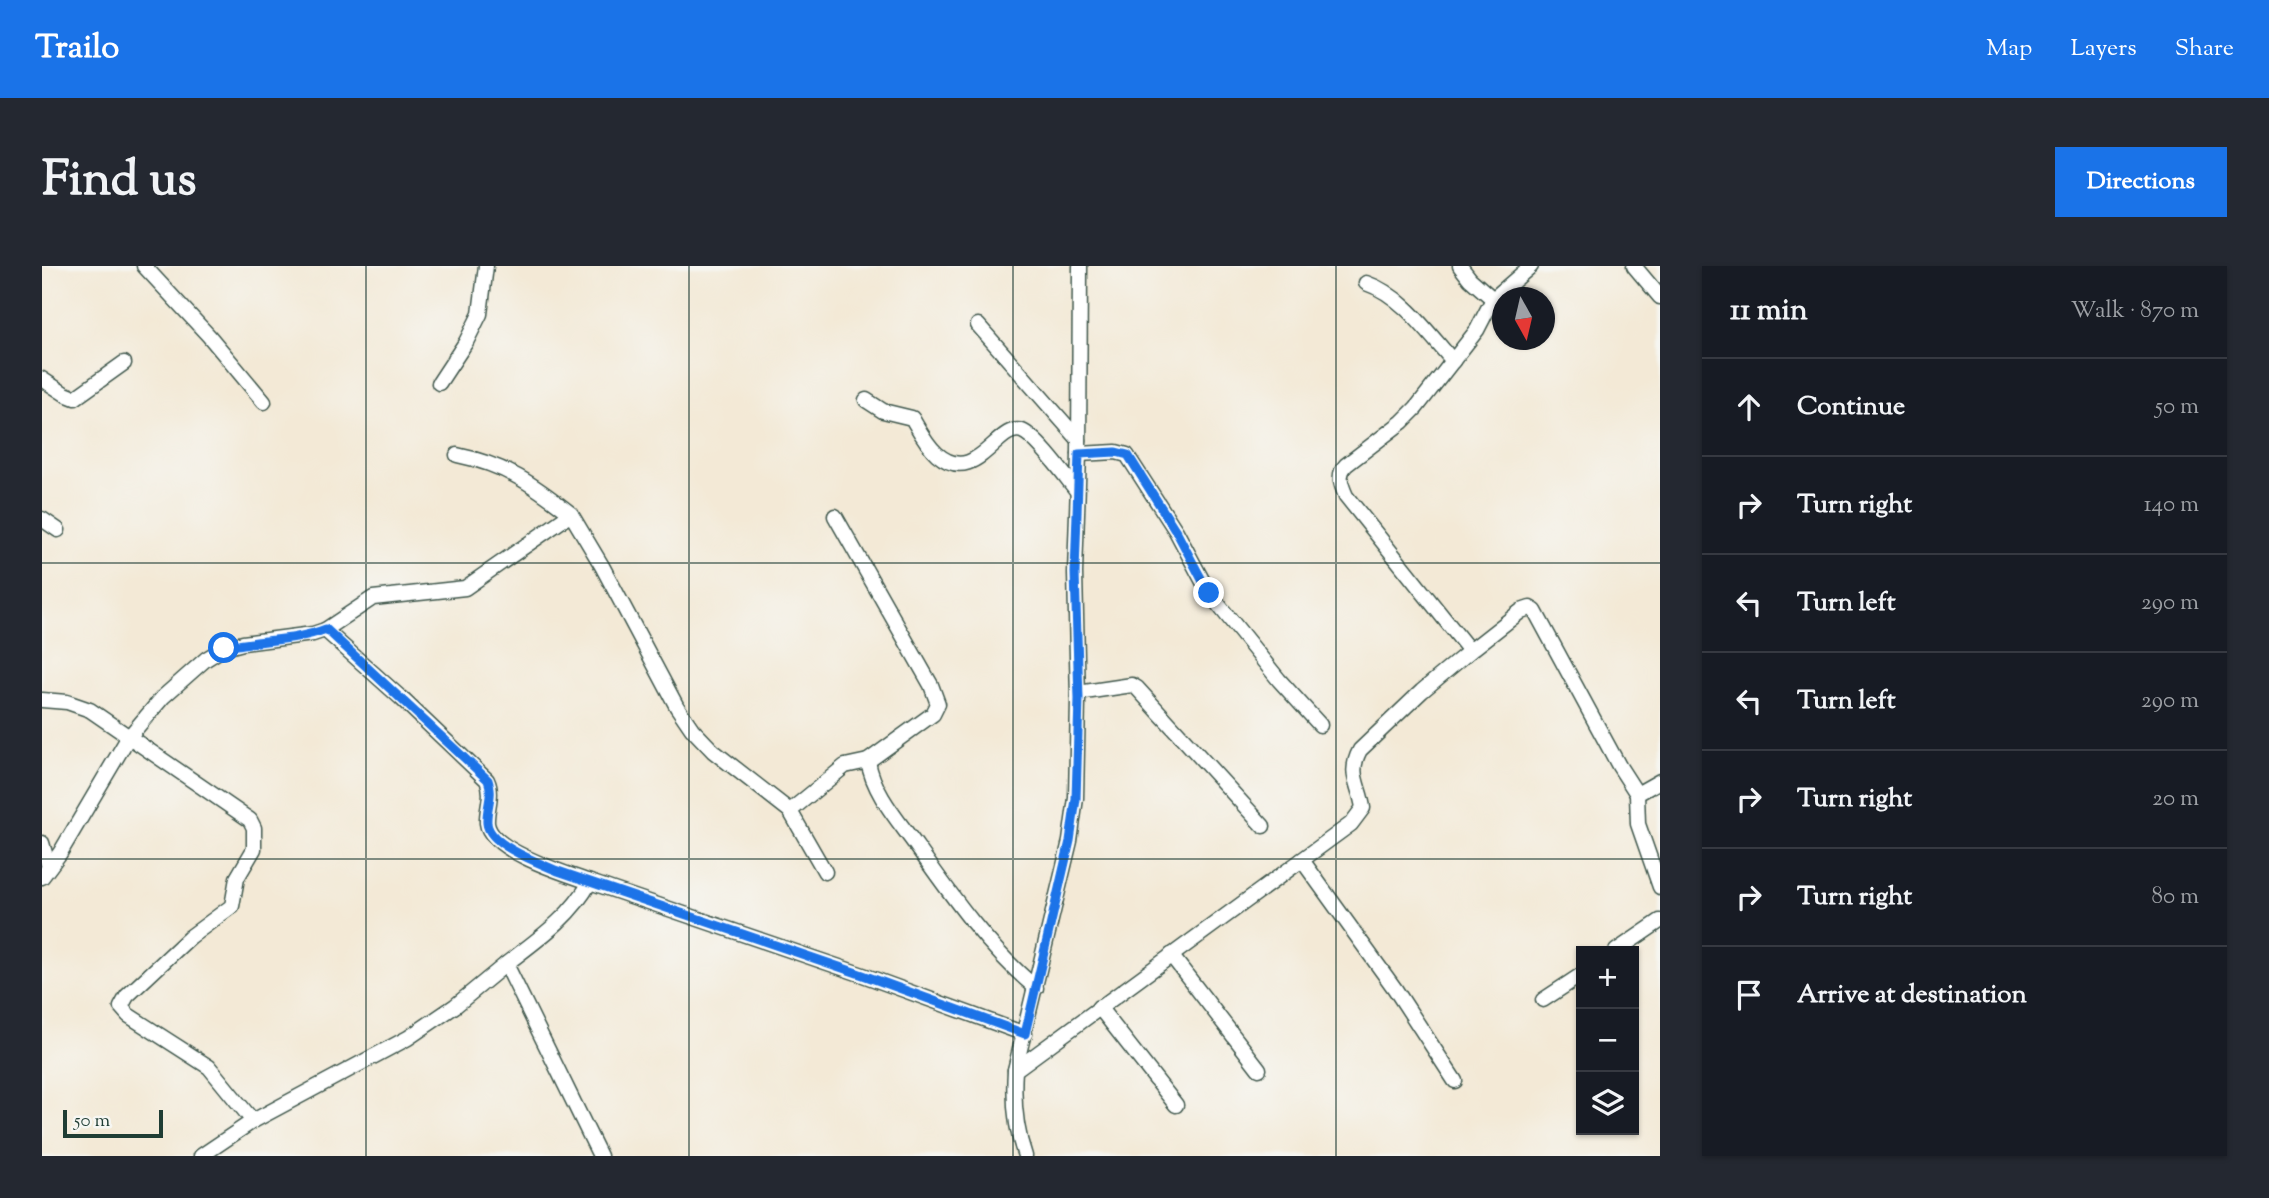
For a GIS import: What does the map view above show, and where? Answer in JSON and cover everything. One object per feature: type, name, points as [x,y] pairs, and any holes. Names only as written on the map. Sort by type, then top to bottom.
[{"type":"street","points":[[144,266],[209,336],[264,402]]},
{"type":"street","points":[[439,383],[466,342],[480,314],[486,266]]},
{"type":"street","points":[[1460,266],[1492,298]]},
{"type":"street","points":[[1507,287],[1531,266]]},
{"type":"street","points":[[1633,266],[1660,297]]},
{"type":"street","points":[[1025,1156],[1016,1122],[1016,1070],[1074,823],[1078,693],[1075,573],[1079,447],[1078,269]]},
{"type":"street","points":[[1366,283],[1380,288],[1394,298],[1453,361]]},
{"type":"street","points":[[1470,651],[1346,496],[1340,478],[1346,465],[1402,422],[1477,330],[1492,301]]},
{"type":"street","points":[[978,325],[1079,447],[1128,455],[1176,531],[1209,593],[1279,680],[1320,725]]},
{"type":"street","points":[[42,379],[75,398],[124,363]]},
{"type":"street","points":[[866,400],[883,411],[912,418],[926,443],[938,455],[963,463],[974,461],[1007,433],[1020,430],[1051,458],[1077,491]]},
{"type":"street","points":[[457,455],[488,461],[506,470],[572,514],[677,707],[692,729],[713,751],[790,811],[825,872]]},
{"type":"street","points":[[46,872],[102,784],[128,737],[163,697],[206,659],[224,648],[243,643],[300,637],[326,629],[373,598],[465,588],[572,514]]},
{"type":"street","points":[[790,811],[845,766],[868,761],[933,714],[938,704],[931,685],[835,516]]},
{"type":"street","points":[[42,519],[58,530]]},
{"type":"street","points":[[1016,1070],[1351,824],[1363,808],[1353,771],[1360,750],[1422,691],[1521,611],[1530,608],[1535,611],[1637,794],[1638,824],[1660,887]]},
{"type":"street","points":[[326,629],[488,780],[492,790],[487,824],[495,838],[536,862],[1025,1034]]},
{"type":"street","points":[[1078,693],[1132,685],[1138,688],[1263,826]]},
{"type":"street","points":[[42,700],[83,705],[250,820],[254,828],[254,849],[237,878],[232,906],[182,944],[127,996],[121,1007],[128,1015],[209,1067],[253,1121]]},
{"type":"street","points":[[868,761],[870,773],[884,800],[926,860],[1013,969],[1036,988]]},
{"type":"street","points":[[1637,794],[1660,781]]},
{"type":"street","points":[[42,844],[46,872]]},
{"type":"street","points":[[1302,860],[1388,979],[1455,1081]]},
{"type":"street","points":[[201,1156],[253,1121],[408,1038],[455,1006],[547,932],[575,905],[590,881]]},
{"type":"street","points":[[1623,946],[1660,921]]},
{"type":"street","points":[[1171,955],[1259,1069]]},
{"type":"street","points":[[506,964],[600,1156]]},
{"type":"street","points":[[1543,1000],[1576,978]]},
{"type":"street","points":[[1099,1007],[1176,1105]]},
{"type":"route","points":[[224,648],[243,643],[313,635],[326,629],[488,780],[492,790],[487,824],[495,838],[516,852],[558,871],[863,975],[1025,1034],[1074,823],[1079,699],[1075,573],[1079,454],[1116,452],[1128,455],[1176,531],[1209,593]]}]
